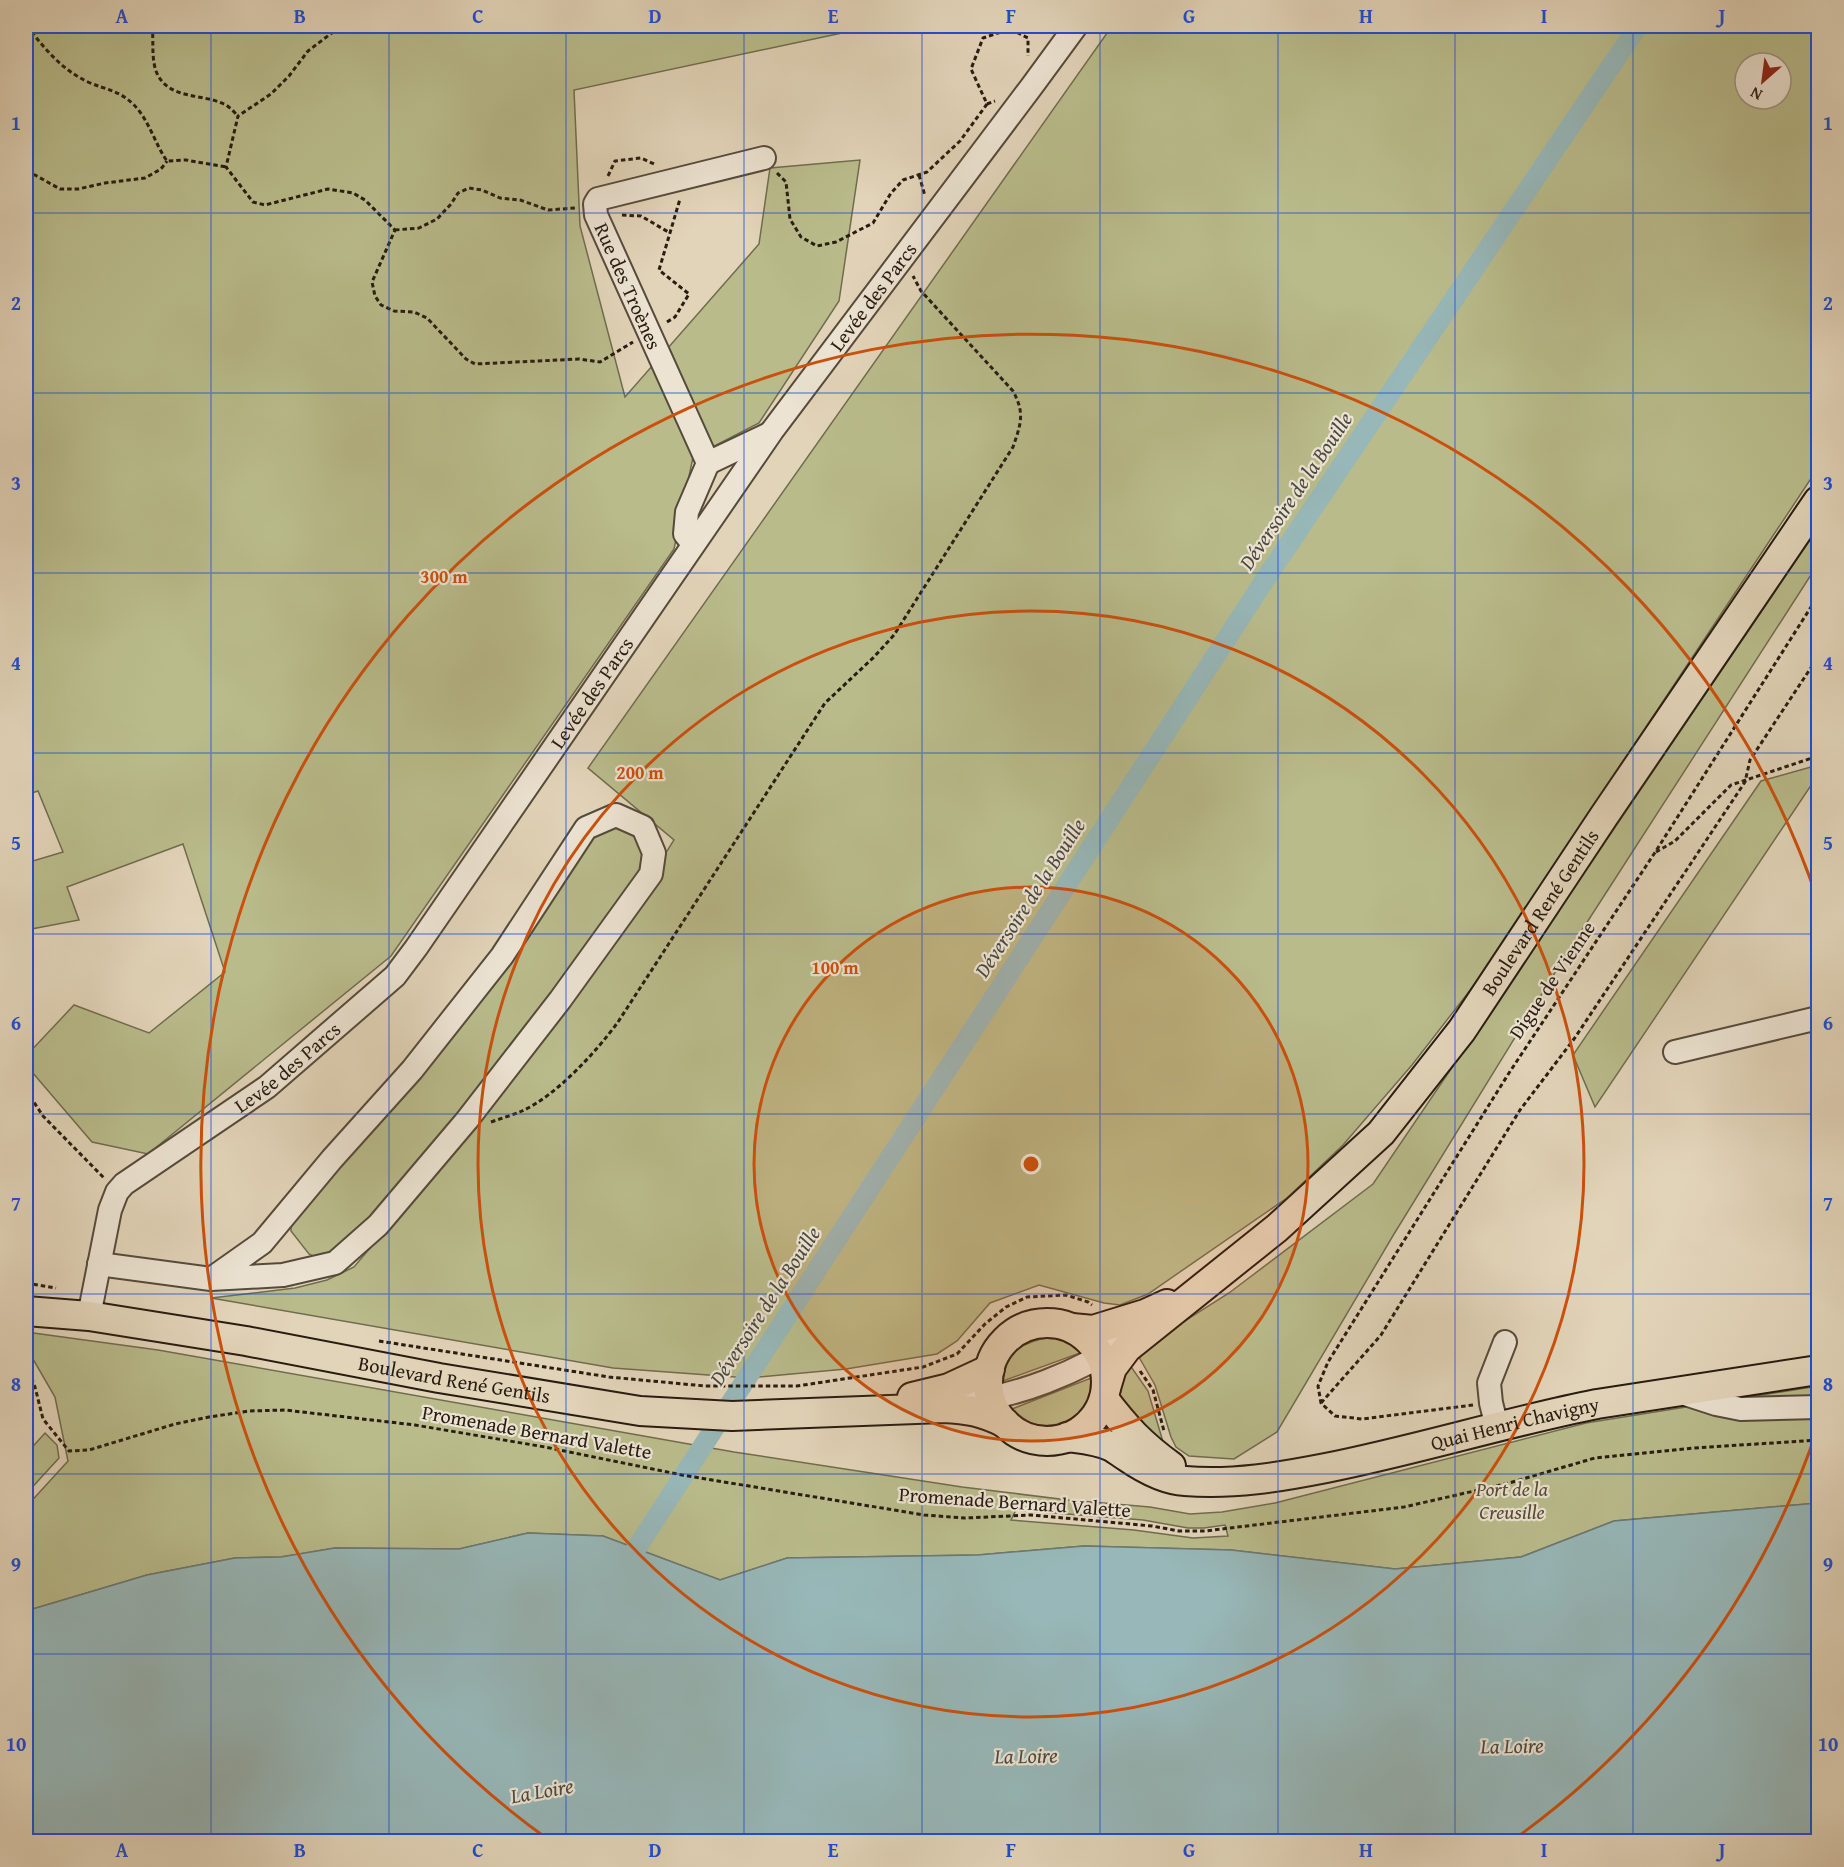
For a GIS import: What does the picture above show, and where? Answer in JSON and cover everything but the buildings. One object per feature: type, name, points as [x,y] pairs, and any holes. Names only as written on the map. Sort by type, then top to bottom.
[{"type":"main road","name":"Boulevard René Gentils","points":[[26,1311],[88,1316],[246,1341],[439,1378],[640,1411],[732,1416],[821,1411],[966,1409],[985,1413],[1034,1439],[1051,1441],[1067,1437],[1080,1431],[1098,1411],[1112,1368],[1125,1349],[1277,1228],[1381,1133],[1462,1030],[1818,501]]},
{"type":"main road","name":"Boulevard René Gentils","points":[[821,1411],[904,1398],[949,1388],[990,1369],[994,1355],[1003,1342],[1028,1326],[1042,1323],[1093,1330],[1145,1314],[1212,1281]]},
{"type":"main road","name":"Boulevard René Gentils","points":[[26,1300],[88,1316]]},
{"type":"main road","points":[[1072,1328],[1092,1342],[1101,1356],[1106,1375],[1105,1393],[1130,1432],[1147,1449],[1175,1468],[1212,1482]]},
{"type":"main road","points":[[990,1369],[988,1383],[994,1408],[1005,1423]]},
{"type":"main road","name":"Quai Henri Chavigny","points":[[1067,1437],[1094,1440],[1112,1447],[1161,1475],[1183,1481],[1248,1481],[1282,1477],[1401,1452],[1494,1415],[1562,1410],[1818,1370]]},
{"type":"street","name":"Levée des Parcs","points":[[117,1192],[124,1184],[267,1087],[395,976],[771,433],[1076,26]]},
{"type":"street","name":"Rue des Troènes","points":[[708,463],[649,332],[597,207],[687,177],[764,158]]},
{"type":"street","points":[[693,544],[685,534],[687,512],[708,463],[771,433]]},
{"type":"street","points":[[99,1264],[211,1279],[283,1275],[335,1263],[378,1225],[453,1136],[560,1000],[651,874],[654,853],[643,827],[616,815],[586,828],[502,956],[412,1070],[332,1159],[262,1243],[211,1279]]},
{"type":"street","points":[[1674,1052],[1818,1018]]},
{"type":"street","points":[[88,1316],[110,1210],[117,1192]]},
{"type":"street","points":[[821,1411],[974,1402],[1005,1395],[1072,1371],[1111,1351],[1212,1281]]},
{"type":"street","points":[[1494,1415],[1489,1383],[1505,1342]]},
{"type":"street","points":[[1675,1391],[1741,1409],[1818,1407]]},
{"type":"path","points":[[27,26],[47,51],[66,68],[88,82],[114,90],[134,106],[148,125],[159,149],[168,161]]},
{"type":"path","points":[[152,26],[152,55],[157,74],[166,87],[180,93],[206,97],[226,104],[238,116]]},
{"type":"path","points":[[226,167],[238,116],[271,94],[289,76],[308,51],[333,32],[348,26]]},
{"type":"path","points":[[764,158],[786,182],[790,219],[801,237],[817,246],[836,242],[873,223],[891,194],[903,180],[927,172],[960,141],[987,104],[1027,93],[1028,38],[1010,29],[983,38],[971,69],[987,104]]},
{"type":"path","points":[[394,230],[372,282],[375,296],[381,305],[394,311],[414,312],[427,318],[466,359],[475,364],[579,359],[600,362],[675,317],[689,294],[659,270],[687,177],[641,158],[615,161],[597,207]]},
{"type":"path","points":[[26,173],[60,189],[78,189],[145,178],[161,169],[168,161],[186,160],[226,167],[254,202],[265,205],[328,189],[353,193],[365,200],[394,230]]},
{"type":"path","points":[[394,230],[419,228],[437,219],[458,193],[469,188],[482,190],[500,198],[520,200],[548,210],[597,207],[641,216],[670,233]]},
{"type":"path","points":[[453,1136],[524,1110],[553,1091],[603,1042],[825,703],[894,635],[1013,447],[1022,420],[1021,409],[1013,390],[921,291],[905,255]]},
{"type":"path","name":"Digue de Vienne","points":[[1321,1403],[1318,1386],[1328,1362],[1509,1073],[1654,854],[1818,596]]},
{"type":"path","points":[[1494,1415],[1416,1413],[1362,1419],[1335,1416],[1321,1403],[1381,1335],[1520,1110],[1574,1040],[1746,780],[1750,760],[1818,657]]},
{"type":"path","points":[[1654,854],[1675,841],[1731,785],[1818,756]]},
{"type":"path","points":[[26,1090],[44,1116],[117,1192]]},
{"type":"path","points":[[26,1282],[59,1289]]},
{"type":"path","points":[[373,1340],[620,1378],[705,1386],[796,1386],[923,1366],[957,1354],[985,1324],[1006,1306],[1028,1298],[1066,1295],[1088,1302],[1095,1307]]},
{"type":"path","name":"Promenade Bernard Valette","points":[[26,1364],[44,1419],[69,1451],[89,1450],[175,1424],[209,1417],[249,1411],[285,1410],[415,1425],[924,1515],[965,1518],[1031,1515],[1152,1526],[1190,1532],[1404,1507],[1509,1483],[1595,1458],[1695,1448],[1818,1440]]},
{"type":"path","points":[[1136,1366],[1153,1390],[1166,1438]]},
{"type":"green space","points":[[26,26],[875,26],[574,90],[580,226],[625,397],[759,244],[770,168],[860,160],[839,301],[759,423],[693,457],[674,549],[391,956],[148,1154],[92,1142],[26,1065],[26,1056],[74,1005],[149,1033],[225,972],[183,844],[67,887],[79,920],[26,930],[26,863],[63,852],[38,791],[26,795]]},
{"type":"green space","points":[[1112,26],[1818,26],[1818,468],[1478,980],[1412,1065],[1343,1145],[1287,1198],[1148,1294],[1120,1305],[1104,1303],[1039,1285],[990,1303],[957,1341],[937,1354],[846,1369],[749,1378],[613,1368],[211,1298],[295,1288],[327,1280],[354,1267],[457,1146],[599,959],[674,840],[588,768]]},
{"type":"green space","points":[[1818,528],[1818,564],[1564,958],[1394,1234],[1277,1432],[1234,1459],[1189,1456],[1176,1447],[1155,1385],[1136,1352],[1229,1293],[1373,1184]]},
{"type":"green space","points":[[1818,765],[1818,775],[1595,1107],[1573,1055],[1761,781]]},
{"type":"green space","points":[[604,825],[637,830],[647,861],[513,1053],[350,1244],[321,1260],[309,1254],[291,1231],[291,1219],[576,850]]},
{"type":"green space","name":"Port de la Creusille","points":[[26,1332],[158,1350],[734,1452],[962,1487],[1150,1507],[1190,1514],[1222,1512],[1275,1503],[1586,1423],[1818,1386],[1818,1503],[1614,1521],[1521,1557],[1395,1569],[1231,1550],[1084,1546],[978,1555],[787,1558],[720,1580],[603,1536],[528,1533],[459,1549],[335,1548],[281,1557],[235,1558],[147,1575],[26,1611],[26,1507],[68,1461],[55,1397],[26,1347]],"holes":[[[1016,1510],[1143,1520],[1188,1528],[1225,1525],[1228,1536],[1193,1538],[1134,1530],[1011,1520]]]},
{"type":"green space","points":[[1052,1337],[1068,1340],[1080,1353],[1003,1381],[1008,1362],[1018,1349],[1033,1341]]},
{"type":"green space","points":[[1127,1361],[1148,1391],[1166,1452],[1117,1402],[1118,1378]]},
{"type":"green space","points":[[1091,1378],[1090,1393],[1083,1408],[1061,1423],[1035,1424],[1012,1409]]},
{"type":"green space","points":[[45,1433],[57,1445],[59,1458],[26,1494],[26,1454]]},
{"type":"water","name":"La Loire","points":[[1818,1503],[1818,1841],[26,1841],[26,1611],[147,1575],[235,1558],[281,1557],[335,1548],[459,1549],[528,1533],[603,1536],[720,1580],[787,1558],[978,1555],[1084,1546],[1231,1550],[1395,1569],[1521,1557],[1614,1521]]},
{"type":"waterway","name":"Déversoire de la Bouille","points":[[623,1569],[1268,575],[1638,26]]}]
